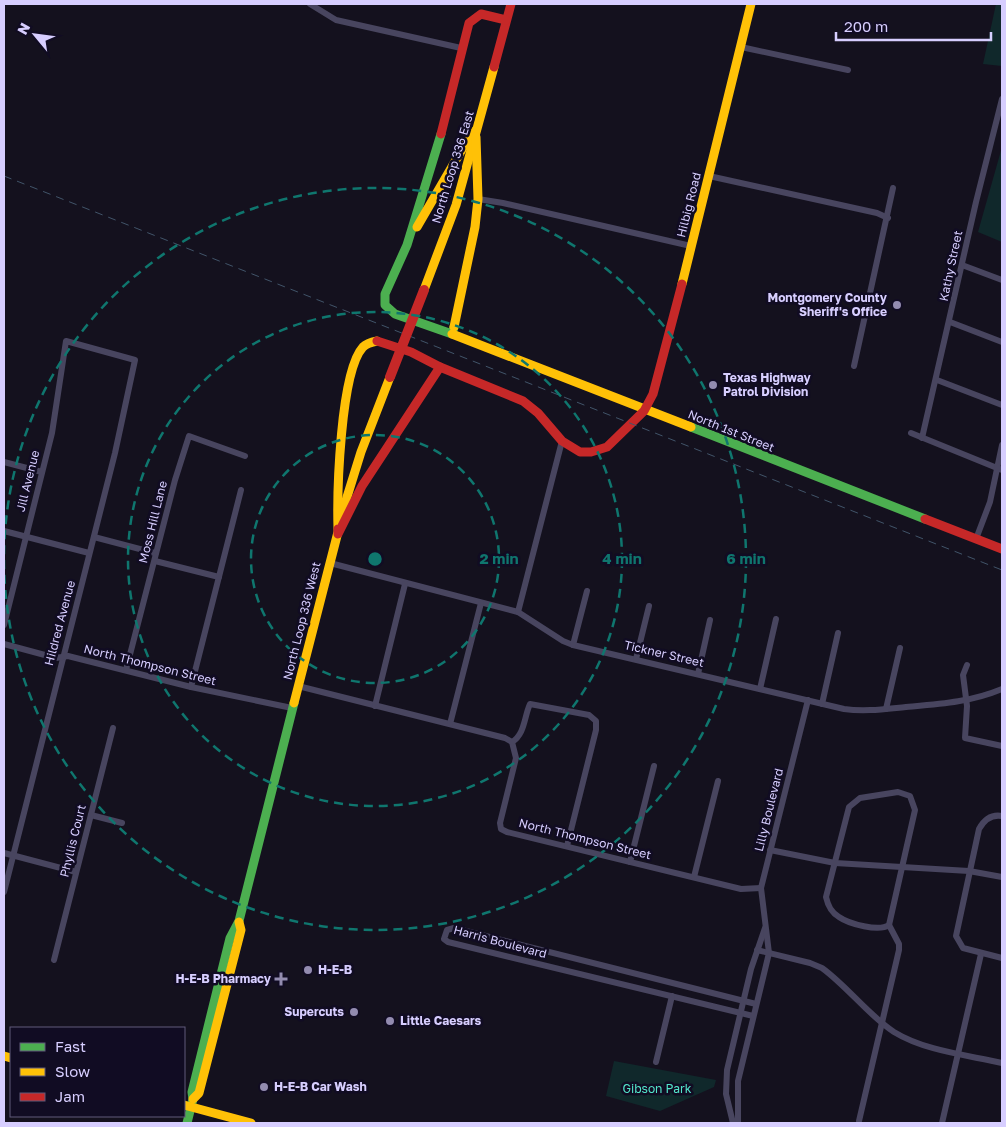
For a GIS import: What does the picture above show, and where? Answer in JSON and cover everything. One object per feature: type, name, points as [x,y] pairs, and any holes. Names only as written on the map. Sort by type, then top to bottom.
[{"type":"main road","name":"North Loop 336 East","points":[[407,333],[456,205],[511,4]]},
{"type":"main road","name":"Hilbig Road","points":[[562,441],[580,452],[598,451],[617,439],[644,411],[653,394],[752,4]]},
{"type":"main road","points":[[407,245],[432,169],[467,28],[474,16],[482,14],[506,20]]},
{"type":"main road","points":[[407,245],[464,146],[479,126]]},
{"type":"main road","points":[[452,334],[475,227],[478,199],[476,137]]},
{"type":"main road","name":"North 1st Street","points":[[407,245],[385,294],[385,305],[395,314],[452,334],[1002,550]]},
{"type":"main road","name":"North Loop 336 West","points":[[189,1104],[199,1093],[220,1013],[225,955],[230,938],[239,921],[292,708],[356,466],[407,333]]},
{"type":"main road","points":[[338,534],[336,503],[346,407],[356,360],[363,347],[370,342],[384,343],[411,352],[440,367],[523,400],[538,413],[562,441]]},
{"type":"main road","points":[[338,534],[362,486],[440,367]]},
{"type":"main road","name":"North Loop 336 West","points":[[187,1123],[192,1092],[241,930],[239,921]]},
{"type":"main road","points":[[189,1104],[251,1123]]},
{"type":"street","points":[[310,4],[336,20],[462,48]]},
{"type":"street","points":[[741,47],[848,70]]},
{"type":"street","name":"Kathy Street","points":[[922,438],[1002,99]]},
{"type":"street","points":[[709,176],[877,213],[888,218]]},
{"type":"street","points":[[854,366],[888,218],[893,188]]},
{"type":"street","points":[[478,199],[504,203],[691,246]]},
{"type":"street","points":[[962,265],[1002,280]]},
{"type":"street","points":[[950,322],[1002,342]]},
{"type":"street","name":"Jill Avenue","points":[[4,625],[7,602],[26,537],[52,433],[66,341],[135,360]]},
{"type":"street","name":"Hildred Avenue","points":[[4,892],[62,657],[94,537],[135,360]]},
{"type":"street","points":[[937,380],[1002,405]]},
{"type":"street","points":[[911,434],[1000,469]]},
{"type":"street","name":"Moss Hill Lane","points":[[126,670],[155,561],[155,553],[189,436],[245,456]]},
{"type":"street","points":[[518,612],[562,441]]},
{"type":"street","points":[[976,539],[1000,469],[1002,445]]},
{"type":"street","points":[[4,462],[42,472]]},
{"type":"street","points":[[191,687],[241,490]]},
{"type":"street","points":[[4,531],[89,553]]},
{"type":"street","points":[[94,537],[155,553]]},
{"type":"street","points":[[155,561],[219,577]]},
{"type":"street","name":"Tickner Street","points":[[330,563],[518,612],[563,641],[574,645],[855,711],[965,702],[982,698],[1002,689]]},
{"type":"street","points":[[375,706],[405,584]]},
{"type":"street","points":[[574,645],[588,591]]},
{"type":"street","points":[[450,724],[481,602]]},
{"type":"street","points":[[636,659],[649,606]]},
{"type":"street","points":[[760,689],[776,619]]},
{"type":"street","points":[[698,674],[710,620]]},
{"type":"street","points":[[822,704],[838,633]]},
{"type":"street","name":"North Thompson Street","points":[[4,644],[56,658],[68,656],[191,687],[292,708]]},
{"type":"street","points":[[886,709],[900,648]]},
{"type":"street","points":[[967,666],[962,675],[965,702],[965,738],[1002,746]]},
{"type":"street","points":[[298,686],[505,738],[512,742],[522,732],[530,704],[589,716],[596,721],[566,846]]},
{"type":"street","name":"Lilly Boulevard","points":[[738,1123],[738,1081],[769,953],[761,888],[808,700]]},
{"type":"street","name":"Phyllis Court","points":[[54,960],[113,728]]},
{"type":"street","name":"North Thompson Street","points":[[512,742],[516,758],[501,829],[741,889],[761,888]]},
{"type":"street","points":[[630,862],[654,766]]},
{"type":"street","points":[[694,877],[718,781]]},
{"type":"street","points":[[859,1121],[899,950],[899,944],[890,925],[916,810],[910,796],[898,792],[856,800],[847,813],[826,897],[828,906],[833,912],[848,921],[880,928],[890,925]]},
{"type":"street","points":[[91,815],[122,823]]},
{"type":"street","points":[[1002,816],[997,815],[987,819],[979,829],[956,936],[963,948],[980,954],[1002,958]]},
{"type":"street","points":[[770,850],[835,863],[969,871],[1002,877]]},
{"type":"street","points":[[4,853],[76,872]]},
{"type":"street","name":"Lilly Boulevard","points":[[733,1123],[726,1081],[743,1001],[756,950],[765,927]]},
{"type":"street","name":"Harris Boulevard","points":[[753,1016],[448,942],[444,939],[444,934],[447,930],[454,928],[756,1004]]},
{"type":"street","points":[[756,950],[810,962],[822,968],[882,1023],[918,1043],[1002,1063]]},
{"type":"street","points":[[942,1123],[980,954]]},
{"type":"street","points":[[656,1062],[672,996]]},
{"type":"green space","points":[[996,4],[1002,4],[1002,66],[983,64]]},
{"type":"green space","points":[[1002,147],[1002,242],[978,232]]},
{"type":"green space","name":"Gibson Park","points":[[614,1061],[716,1080],[714,1087],[660,1111],[606,1096]]},
{"type":"railway","points":[[4,176],[1002,570]]},
{"type":"traffic: fast","points":[[441,134],[407,245],[385,294],[385,305],[395,314],[452,334],[454,327]]},
{"type":"traffic: fast","points":[[691,427],[925,519]]},
{"type":"traffic: fast","points":[[187,1123],[193,1099],[192,1092],[230,938],[239,921],[294,703]]},
{"type":"traffic: slow","points":[[682,284],[751,4]]},
{"type":"traffic: slow","points":[[424,290],[456,205],[494,67]]},
{"type":"traffic: slow","points":[[417,227],[464,146],[476,130]]},
{"type":"traffic: slow","points":[[454,327],[475,227],[478,199],[476,137]]},
{"type":"traffic: slow","points":[[452,334],[691,427]]},
{"type":"traffic: slow","points":[[338,529],[339,463],[349,381],[355,361],[363,347],[377,341]]},
{"type":"traffic: slow","points":[[294,703],[347,497],[361,452],[390,377]]},
{"type":"traffic: slow","points":[[193,1099],[199,1093],[241,930],[239,922]]},
{"type":"traffic: slow","points":[[4,1056],[10,1058]]},
{"type":"traffic: slow","points":[[185,1105],[251,1123]]},
{"type":"traffic: jam","points":[[494,67],[511,4]]},
{"type":"traffic: jam","points":[[441,134],[469,23],[481,14],[506,20]]},
{"type":"traffic: jam","points":[[440,367],[523,401],[538,413],[562,441],[580,452],[591,452],[607,447],[644,411],[653,394],[682,284]]},
{"type":"traffic: jam","points":[[390,377],[424,290]]},
{"type":"traffic: jam","points":[[338,529],[338,534],[362,486],[440,367],[411,352],[377,341]]},
{"type":"traffic: jam","points":[[925,519],[1002,549]]},
{"type":"place","name":"Montgomery County Sheriff's Office","points":[[897,305]]},
{"type":"place","name":"Texas Highway Patrol Division","points":[[713,385]]},
{"type":"place","name":"H-E-B","points":[[308,970]]},
{"type":"place","name":"H-E-B Pharmacy","points":[[281,979]]},
{"type":"place","name":"Supercuts","points":[[354,1012]]},
{"type":"place","name":"Little Caesars","points":[[390,1021]]},
{"type":"place","name":"H-E-B Car Wash","points":[[264,1087]]}]
